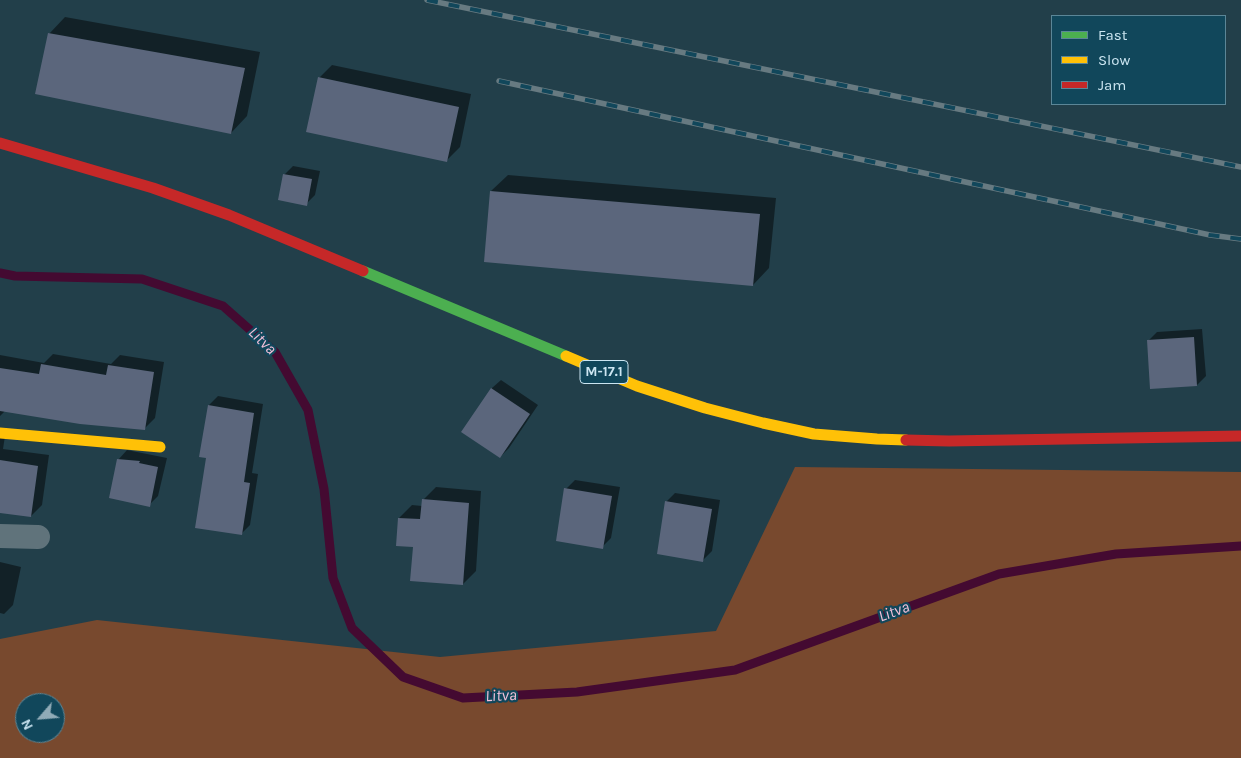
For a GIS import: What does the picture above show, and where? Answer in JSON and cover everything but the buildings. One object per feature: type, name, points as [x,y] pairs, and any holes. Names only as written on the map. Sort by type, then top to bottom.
[{"type":"main road","name":"M-17.1","points":[[0,143],[153,188],[229,215],[637,386],[705,408],[763,423],[814,434],[877,439],[949,440],[1241,436]]},
{"type":"main road","points":[[0,433],[160,448]]},
{"type":"street","points":[[0,536],[38,537]]},
{"type":"shaded area","points":[[795,467],[1241,472],[1241,758],[0,758],[0,639],[97,620],[440,657],[716,631]]},
{"type":"waterway","name":"Litva","points":[[0,273],[15,276],[142,279],[223,306],[275,352],[308,410],[324,489],[333,578],[352,628],[403,677],[463,698],[577,692],[735,670],[999,574],[1116,554],[1241,546]]},
{"type":"railway","points":[[427,0],[1241,167]]},
{"type":"railway","points":[[499,81],[1210,235],[1241,239]]},
{"type":"traffic: fast","points":[[363,271],[566,356]]},
{"type":"traffic: slow","points":[[566,356],[637,386],[705,408],[763,423],[814,434],[906,440]]},
{"type":"traffic: slow","points":[[0,433],[160,447]]},
{"type":"traffic: jam","points":[[0,143],[153,188],[229,215],[363,271]]},
{"type":"traffic: jam","points":[[906,440],[949,441],[1241,436]]}]
